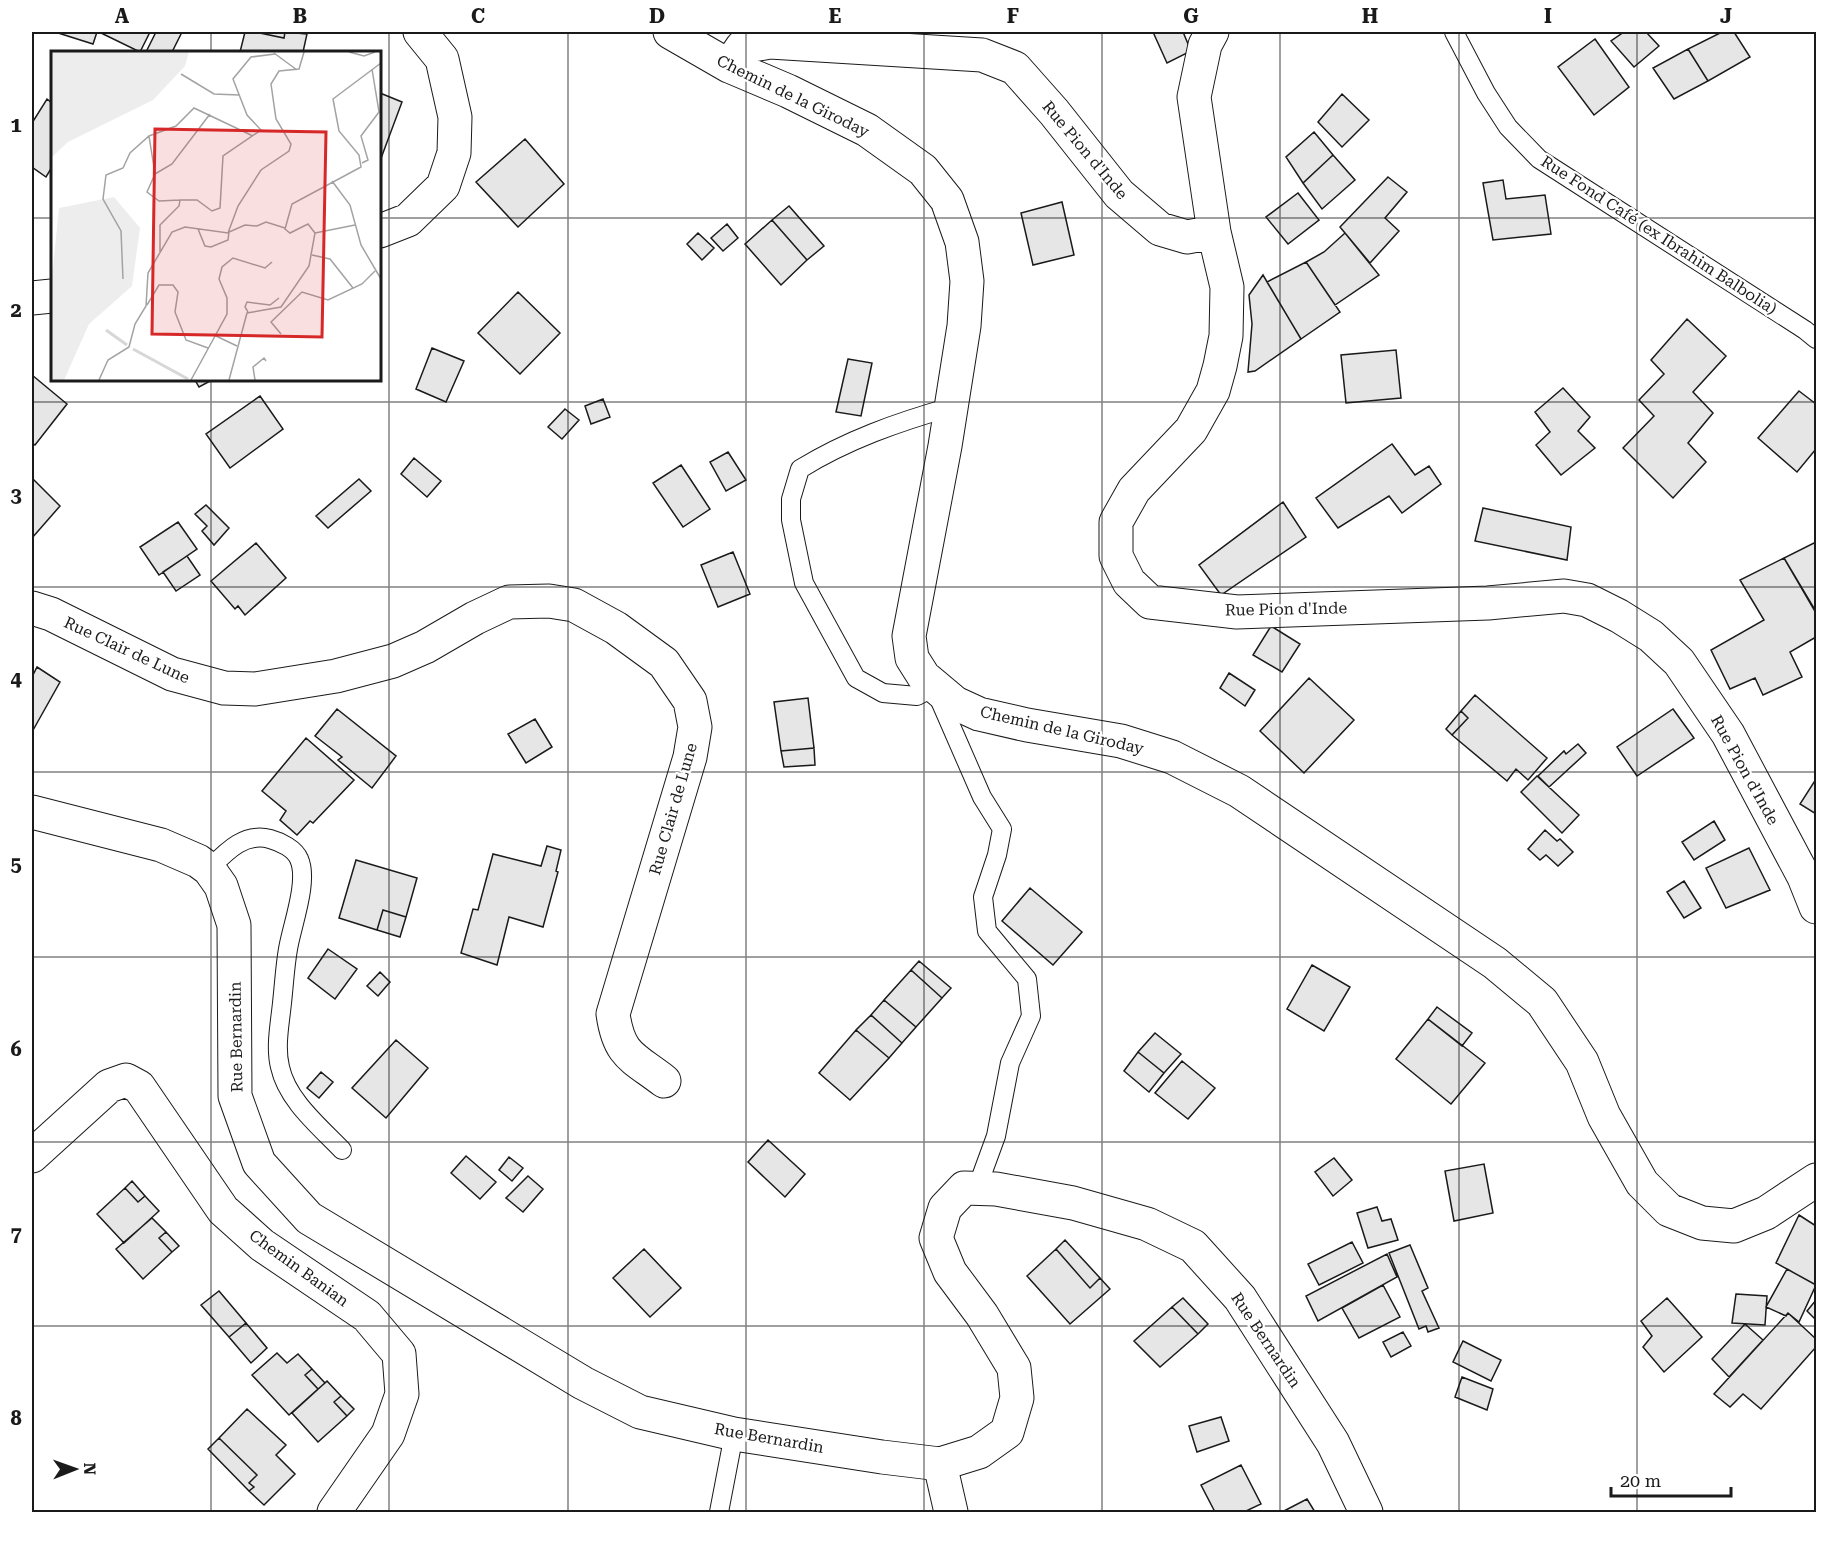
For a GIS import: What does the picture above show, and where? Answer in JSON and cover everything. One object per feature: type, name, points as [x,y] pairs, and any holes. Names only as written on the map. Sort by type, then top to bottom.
[{"type":"street","points":[[381,231],[408,220],[443,186],[454,153],[455,117],[442,59],[420,32]]},
{"type":"street","name":"Chemin de la Giroday","points":[[670,32],[729,66],[788,91],[867,130],[923,170],[947,200],[962,242],[967,281],[964,326],[951,406],[909,636],[912,658],[924,677],[955,703],[979,714],[1121,741],[1172,757],[1239,791],[1495,963],[1542,1002],[1582,1062],[1604,1116],[1642,1184],[1669,1210],[1702,1223],[1734,1226],[1766,1213],[1816,1180]]},
{"type":"street","points":[[1212,32],[1205,45],[1194,97],[1214,232]]},
{"type":"street","name":"Rue Pion d'Inde","points":[[729,66],[742,47],[770,42],[982,55],[1015,68],[1054,112],[1119,194],[1160,229],[1187,237],[1214,232],[1227,287],[1226,336],[1213,392],[1191,430],[1134,490],[1116,522],[1116,556],[1129,582],[1150,602],[1237,612],[1488,603],[1564,596],[1587,600],[1652,636],[1679,662],[1728,734],[1813,885]]},
{"type":"street","points":[[32,298],[51,296]]},
{"type":"street","name":"Rue Clair de Lune","points":[[32,608],[51,614],[172,674],[224,688],[282,685],[336,676],[393,661],[425,647],[475,618],[509,602],[549,601],[574,605],[616,628],[664,663],[690,701],[694,727],[690,757],[613,1014],[616,1035],[625,1052],[664,1081]]},
{"type":"street","points":[[32,812],[161,845],[198,861],[209,869]]},
{"type":"street","name":"Rue Bernardin","points":[[209,869],[221,886],[234,925],[235,1096],[259,1163],[309,1218],[583,1383],[640,1412],[734,1434],[940,1464],[979,1452],[1007,1432],[1017,1398],[1014,1368],[982,1315],[950,1272],[936,1238],[945,1208],[964,1188],[996,1188],[1073,1203],[1147,1224],[1193,1246],[1240,1298],[1333,1443],[1366,1512]]},
{"type":"street","name":"Chemin Banian","points":[[32,1156],[109,1086],[126,1080],[139,1087],[223,1210],[262,1245],[367,1316],[393,1346],[399,1354],[402,1394],[388,1434],[334,1512]]},
{"type":"street","points":[[940,1464],[951,1512]]},
{"type":"lane","name":"Rue Fond Café (ex Ibrahim Balbolia)","points":[[1454,32],[1486,93],[1508,127],[1539,159],[1816,339]]},
{"type":"lane","points":[[951,406],[900,421],[825,454],[800,469],[791,499],[791,520],[804,583],[856,678],[883,693],[917,696],[934,687],[982,797],[1002,829],[997,855],[983,897],[987,931],[1027,979],[1031,1016],[1010,1063],[996,1136],[977,1188]]},
{"type":"lane","points":[[209,869],[228,849],[258,837],[273,840],[294,850],[300,860],[303,874],[288,949],[278,1048],[280,1067],[289,1090],[306,1112],[342,1150]]},
{"type":"lane","points":[[719,1512],[734,1434]]},
{"type":"building","points":[[55,32],[97,32],[93,44]]},
{"type":"building","points":[[102,32],[150,32],[140,51]]},
{"type":"building","points":[[156,32],[182,32],[172,51],[146,51]]},
{"type":"building","points":[[245,32],[284,38],[285,32],[307,34],[303,51],[240,51]]},
{"type":"building","points":[[255,32],[285,32],[284,38]]},
{"type":"building","points":[[1153,32],[1183,32],[1191,51],[1167,63]]},
{"type":"building","points":[[1624,32],[1646,32],[1659,46],[1634,67],[1611,41]]},
{"type":"building","points":[[1722,32],[1734,32],[1750,57],[1708,81],[1688,49]]},
{"type":"building","points":[[1595,39],[1629,87],[1594,115],[1558,67]]},
{"type":"building","points":[[1688,49],[1708,81],[1674,99],[1653,68]]},
{"type":"building","points":[[381,93],[402,102],[381,158]]},
{"type":"building","points":[[1342,94],[1369,120],[1342,147],[1318,122]]},
{"type":"building","points":[[47,99],[51,102],[51,169],[46,177],[32,167],[32,123]]},
{"type":"building","points":[[1314,132],[1333,155],[1303,183],[1286,157]]},
{"type":"building","points":[[525,139],[564,184],[518,227],[476,182]]},
{"type":"building","points":[[1333,155],[1355,180],[1322,209],[1303,183]]},
{"type":"building","points":[[1388,177],[1407,192],[1385,218],[1399,231],[1370,263],[1340,227]]},
{"type":"building","points":[[1503,180],[1506,199],[1545,195],[1551,234],[1493,240],[1483,183]]},
{"type":"building","points":[[1298,193],[1319,220],[1288,244],[1266,217]]},
{"type":"building","points":[[1062,202],[1074,255],[1033,265],[1021,213]]},
{"type":"building","points":[[789,206],[824,246],[807,260],[772,220]]},
{"type":"building","points":[[772,220],[807,260],[781,285],[745,244]]},
{"type":"building","points":[[727,224],[738,238],[723,251],[711,238]]},
{"type":"building","points":[[698,233],[714,248],[702,260],[687,244]]},
{"type":"building","points":[[1345,233],[1379,275],[1335,305],[1306,262],[1324,252]]},
{"type":"building","points":[[1306,262],[1340,312],[1301,339],[1267,282]]},
{"type":"building","points":[[1263,275],[1301,339],[1255,371],[1248,372],[1252,324],[1249,295]]},
{"type":"building","points":[[518,292],[560,333],[520,374],[478,333]]},
{"type":"building","points":[[1687,319],[1726,356],[1693,392],[1713,413],[1688,443],[1706,462],[1673,498],[1623,448],[1654,416],[1639,400],[1664,374],[1651,360]]},
{"type":"building","points":[[432,348],[464,361],[446,402],[416,389]]},
{"type":"building","points":[[1396,350],[1401,398],[1346,403],[1341,355]]},
{"type":"building","points":[[848,359],[872,363],[861,416],[836,412]]},
{"type":"building","points":[[32,375],[67,404],[35,445],[32,443]]},
{"type":"building","points":[[196,381],[210,381],[199,387]]},
{"type":"building","points":[[1563,388],[1590,417],[1578,431],[1595,448],[1561,475],[1536,445],[1550,432],[1535,412]]},
{"type":"building","points":[[1799,391],[1816,404],[1816,449],[1797,472],[1758,438]]},
{"type":"building","points":[[260,396],[283,429],[230,468],[206,434]]},
{"type":"building","points":[[603,399],[610,417],[591,424],[585,406]]},
{"type":"building","points":[[565,409],[579,420],[562,439],[548,427]]},
{"type":"building","points":[[1392,444],[1415,475],[1429,466],[1441,484],[1402,513],[1389,496],[1338,528],[1316,498]]},
{"type":"building","points":[[728,452],[746,480],[726,491],[710,462]]},
{"type":"building","points":[[414,458],[441,481],[427,497],[401,474]]},
{"type":"building","points":[[681,465],[710,509],[683,527],[653,483]]},
{"type":"building","points":[[32,478],[60,506],[32,538]]},
{"type":"building","points":[[359,479],[371,491],[328,528],[316,516]]},
{"type":"building","points":[[1283,502],[1306,537],[1221,595],[1199,565]]},
{"type":"building","points":[[206,505],[229,528],[214,545],[202,531],[207,526],[195,514]]},
{"type":"building","points":[[1483,508],[1571,527],[1567,560],[1475,541]]},
{"type":"building","points":[[178,522],[197,549],[159,575],[140,547]]},
{"type":"building","points":[[1816,542],[1816,609],[1815,610],[1784,558]]},
{"type":"building","points":[[256,543],[286,578],[245,615],[238,606],[235,609],[211,581]]},
{"type":"building","points":[[733,552],[750,594],[718,607],[701,565]]},
{"type":"building","points":[[187,556],[200,575],[176,591],[163,572]]},
{"type":"building","points":[[1784,558],[1816,613],[1816,637],[1790,652],[1802,677],[1763,695],[1755,678],[1730,689],[1711,650],[1764,620],[1740,580]]},
{"type":"building","points":[[1271,626],[1300,644],[1282,672],[1253,655]]},
{"type":"building","points":[[37,667],[60,682],[32,732],[32,677]]},
{"type":"building","points":[[1229,673],[1255,690],[1245,706],[1220,688]]},
{"type":"building","points":[[1309,678],[1354,720],[1304,773],[1260,731]]},
{"type":"building","points":[[1475,695],[1547,758],[1528,780],[1516,769],[1507,781],[1452,735],[1468,718],[1461,711]]},
{"type":"building","points":[[808,698],[814,748],[781,751],[774,702]]},
{"type":"building","points":[[337,709],[396,756],[372,788],[338,760],[342,757],[315,736]]},
{"type":"building","points":[[1673,709],[1694,738],[1637,776],[1617,747]]},
{"type":"building","points":[[1461,711],[1468,718],[1452,735],[1446,729]]},
{"type":"building","points":[[535,719],[552,747],[526,763],[508,734]]},
{"type":"building","points":[[306,738],[354,780],[313,823],[310,821],[297,835],[280,820],[286,811],[262,791]]},
{"type":"building","points":[[1578,744],[1586,753],[1549,787],[1538,776],[1564,751],[1566,754]]},
{"type":"building","points":[[814,748],[815,765],[784,767],[781,751]]},
{"type":"building","points":[[1537,776],[1579,815],[1562,833],[1521,792]]},
{"type":"building","points":[[1816,779],[1816,814],[1800,804]]},
{"type":"building","points":[[1714,821],[1725,840],[1694,860],[1682,842]]},
{"type":"building","points":[[1545,830],[1557,841],[1560,839],[1573,852],[1558,866],[1546,855],[1540,860],[1528,849]]},
{"type":"building","points":[[547,846],[561,850],[556,871],[558,872],[543,927],[509,917],[497,965],[461,953],[473,909],[478,910],[493,854],[541,866]]},
{"type":"building","points":[[1749,848],[1770,890],[1726,908],[1706,868]]},
{"type":"building","points":[[356,860],[417,878],[406,917],[383,910],[377,930],[339,918]]},
{"type":"building","points":[[1684,881],[1701,908],[1684,918],[1667,892]]},
{"type":"building","points":[[1030,888],[1082,932],[1053,965],[1002,921]]},
{"type":"building","points":[[383,910],[406,917],[400,937],[377,930]]},
{"type":"building","points":[[328,949],[357,969],[335,999],[308,978]]},
{"type":"building","points":[[919,961],[951,988],[942,998],[911,970]]},
{"type":"building","points":[[1312,965],[1350,987],[1324,1031],[1287,1009]]},
{"type":"building","points":[[911,970],[942,998],[916,1027],[884,1000]]},
{"type":"building","points":[[380,972],[390,982],[378,996],[367,986]]},
{"type":"building","points":[[884,1000],[916,1027],[902,1043],[871,1015]]},
{"type":"building","points":[[1437,1007],[1472,1033],[1462,1046],[1428,1019]]},
{"type":"building","points":[[871,1015],[902,1043],[889,1058],[856,1030]]},
{"type":"building","points":[[1428,1019],[1485,1063],[1451,1104],[1396,1059]]},
{"type":"building","points":[[856,1030],[889,1058],[850,1100],[819,1073]]},
{"type":"building","points":[[1155,1033],[1181,1054],[1164,1073],[1138,1052]]},
{"type":"building","points":[[396,1040],[428,1068],[386,1118],[352,1088]]},
{"type":"building","points":[[1138,1052],[1164,1073],[1149,1092],[1124,1071]]},
{"type":"building","points":[[1182,1061],[1215,1088],[1188,1119],[1155,1093]]},
{"type":"building","points":[[321,1072],[333,1082],[319,1098],[307,1088]]},
{"type":"building","points":[[768,1140],[805,1174],[785,1197],[748,1162]]},
{"type":"building","points":[[466,1156],[496,1182],[480,1199],[451,1173]]},
{"type":"building","points":[[509,1157],[523,1168],[512,1181],[499,1170]]},
{"type":"building","points":[[1334,1158],[1352,1180],[1333,1196],[1315,1172]]},
{"type":"building","points":[[1484,1164],[1493,1213],[1454,1221],[1445,1171]]},
{"type":"building","points":[[528,1176],[543,1189],[523,1212],[506,1198]]},
{"type":"building","points":[[132,1181],[145,1196],[138,1202],[125,1188]]},
{"type":"building","points":[[125,1188],[138,1202],[145,1196],[159,1211],[124,1243],[97,1214]]},
{"type":"building","points":[[1377,1207],[1382,1221],[1391,1219],[1398,1240],[1368,1248],[1357,1213]]},
{"type":"building","points":[[1799,1215],[1816,1226],[1816,1285],[1776,1263]]},
{"type":"building","points":[[152,1218],[166,1232],[159,1238],[172,1252],[143,1279],[116,1249]]},
{"type":"building","points":[[166,1232],[179,1246],[172,1252],[159,1238]]},
{"type":"building","points":[[1065,1240],[1100,1278],[1090,1288],[1056,1249]]},
{"type":"building","points":[[1352,1242],[1363,1263],[1319,1285],[1308,1264]]},
{"type":"building","points":[[1410,1245],[1428,1288],[1422,1291],[1439,1328],[1428,1332],[1426,1326],[1419,1329],[1389,1253]]},
{"type":"building","points":[[644,1249],[681,1288],[650,1317],[613,1278]]},
{"type":"building","points":[[1056,1249],[1090,1288],[1100,1278],[1110,1289],[1070,1324],[1027,1276]]},
{"type":"building","points":[[1387,1254],[1397,1277],[1318,1321],[1306,1296]]},
{"type":"building","points":[[1787,1269],[1816,1285],[1799,1322],[1788,1313],[1786,1316],[1766,1307]]},
{"type":"building","points":[[1383,1285],[1400,1317],[1359,1338],[1342,1308]]},
{"type":"building","points":[[219,1291],[246,1323],[229,1337],[201,1305]]},
{"type":"building","points":[[1736,1294],[1767,1296],[1765,1325],[1732,1323]]},
{"type":"building","points":[[1183,1298],[1208,1324],[1198,1334],[1172,1307]]},
{"type":"building","points":[[1667,1298],[1702,1337],[1664,1372],[1643,1347],[1652,1336],[1641,1321]]},
{"type":"building","points":[[1816,1300],[1816,1320],[1807,1311]]},
{"type":"building","points":[[1172,1307],[1198,1334],[1160,1367],[1134,1341]]},
{"type":"building","points":[[1788,1313],[1816,1339],[1816,1347],[1761,1409],[1743,1394],[1730,1407],[1714,1394]]},
{"type":"building","points":[[246,1323],[267,1348],[251,1363],[229,1337]]},
{"type":"building","points":[[1745,1324],[1763,1340],[1729,1377],[1712,1359]]},
{"type":"building","points":[[1403,1332],[1411,1346],[1391,1357],[1383,1342]]},
{"type":"building","points":[[1463,1341],[1501,1360],[1491,1381],[1453,1362]]},
{"type":"building","points":[[277,1353],[287,1363],[298,1354],[312,1369],[305,1375],[318,1389],[289,1415],[252,1375]]},
{"type":"building","points":[[312,1369],[325,1383],[318,1389],[305,1375]]},
{"type":"building","points":[[1462,1377],[1493,1389],[1487,1410],[1455,1397]]},
{"type":"building","points":[[327,1381],[341,1396],[334,1402],[347,1416],[318,1442],[292,1413]]},
{"type":"building","points":[[341,1396],[354,1409],[347,1416],[334,1402]]},
{"type":"building","points":[[247,1409],[286,1445],[276,1455],[295,1474],[264,1505],[249,1491],[254,1487],[249,1483],[257,1475],[219,1438]]},
{"type":"building","points":[[1221,1417],[1229,1441],[1197,1452],[1189,1426]]},
{"type":"building","points":[[219,1438],[257,1475],[249,1483],[254,1487],[249,1491],[208,1449]]},
{"type":"building","points":[[1241,1465],[1261,1504],[1244,1512],[1215,1512],[1201,1485]]},
{"type":"building","points":[[1307,1499],[1315,1512],[1282,1512]]}]
